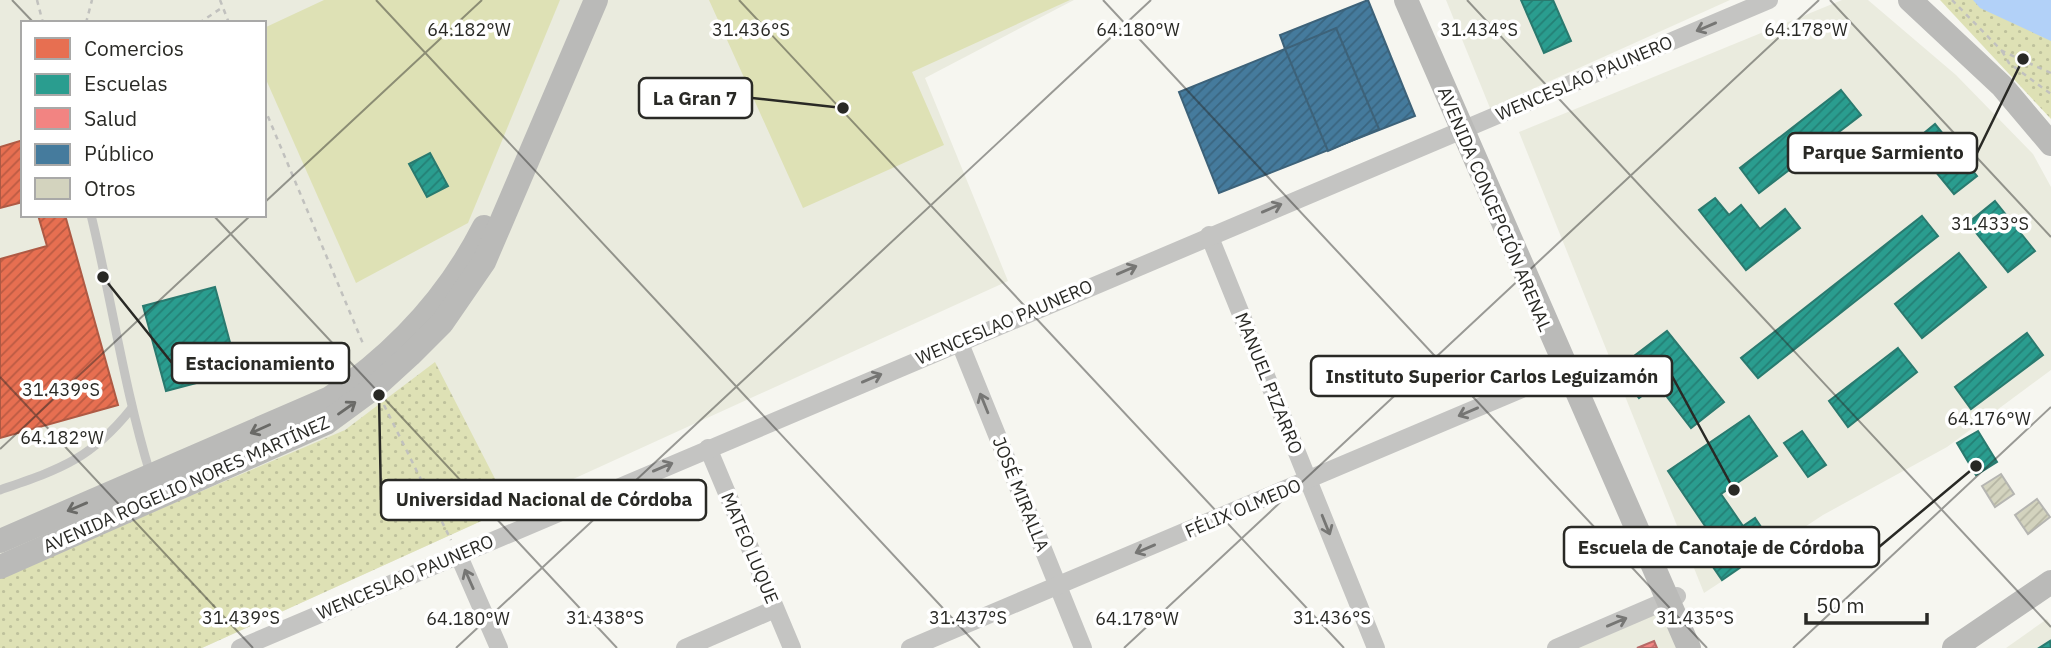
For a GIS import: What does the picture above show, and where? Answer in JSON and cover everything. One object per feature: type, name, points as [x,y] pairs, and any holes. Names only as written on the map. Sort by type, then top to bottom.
[{"type":"main road","name":"AVENIDA ROGELIO NORES MARTÍNEZ","points":[[372,379],[419,323],[472,251],[578,0]]},
{"type":"main road","name":"AVENIDA ROGELIO NORES MARTÍNEZ","points":[[0,567],[372,379],[442,323],[484,262],[596,0]]},
{"type":"main road","name":"AVENIDA CONCEPCIÓN ARENAL","points":[[1406,0],[1467,127],[1570,368],[1673,598],[1700,648]]},
{"type":"main road","name":"AVENIDA CONCEPCIÓN ARENAL","points":[[1420,0],[1467,127]]},
{"type":"main road","points":[[1910,0],[2002,86],[2051,144]]},
{"type":"main road","name":"AVENIDA ROGELIO NORES MARTÍNEZ","points":[[0,541],[154,487]]},
{"type":"main road","points":[[1954,648],[2051,582]]},
{"type":"main road","points":[[1977,648],[2051,597]]},
{"type":"main road","name":"AVENIDA CONCEPCIÓN ARENAL","points":[[1673,598],[1689,648]]},
{"type":"street","name":"WENCESLAO PAUNERO","points":[[240,648],[1209,235],[1769,0]]},
{"type":"street","name":"MANUEL PIZARRO","points":[[1209,235],[1376,648]]},
{"type":"street","name":"JOSÉ MIRALLA","points":[[959,341],[1083,648]]},
{"type":"street","name":"FÉLIX OLMEDO","points":[[910,648],[1570,368]]},
{"type":"street","name":"MATEO LUQUE","points":[[708,448],[792,648]]},
{"type":"street","points":[[458,554],[499,648]]},
{"type":"street","points":[[1556,648],[1673,598]]},
{"type":"street","points":[[685,648],[775,608]]},
{"type":"lane","points":[[92,217],[110,289],[131,409],[154,487]]},
{"type":"lane","points":[[0,490],[65,467],[91,452],[131,409]]},
{"type":"path","points":[[37,0],[42,21]]},
{"type":"path","points":[[87,21],[92,0]]},
{"type":"path","points":[[220,0],[228,21]]},
{"type":"path","points":[[1952,0],[2002,51],[2009,62],[2051,94]]},
{"type":"path","points":[[202,21],[223,7]]},
{"type":"path","points":[[2002,51],[2051,73]]},
{"type":"path","points":[[266,112],[365,350],[372,379],[458,554]]},
{"type":"shaded area","points":[[0,0],[1074,0],[925,78],[1008,281],[202,648],[0,648]]},
{"type":"shaded area","points":[[1446,0],[1730,0],[1490,108]]},
{"type":"shaded area","points":[[1842,0],[1868,0],[1956,75],[2033,154],[2051,187],[2051,370],[1947,447],[1823,515],[1704,593],[1519,132]]},
{"type":"shaded area","points":[[1674,604],[1692,648],[1571,648]]},
{"type":"shaded area","points":[[2047,619],[2051,626],[2051,648],[2006,648]]},
{"type":"green space","points":[[324,0],[560,0],[468,223],[356,283],[266,80],[266,27]]},
{"type":"green space","points":[[709,0],[1070,0],[912,72],[944,145],[803,208]]},
{"type":"green space","points":[[1940,0],[2051,0],[2051,119]]},
{"type":"green space","points":[[435,362],[510,508],[202,648],[0,648],[0,577],[345,430]]},
{"type":"water","points":[[1973,0],[2051,0],[2051,41],[1980,8]]},
{"type":"building: Comercios","points":[[21,141],[21,203],[0,208],[0,147]]},
{"type":"building: Comercios","points":[[39,217],[66,217],[118,405],[0,438],[0,259],[47,246]]},
{"type":"building: Escuelas","points":[[1521,0],[1553,0],[1571,41],[1544,53]]},
{"type":"building: Escuelas","points":[[1841,90],[1861,115],[1759,193],[1740,168]]},
{"type":"building: Escuelas","points":[[1935,124],[1977,176],[1954,194],[1912,143]]},
{"type":"building: Escuelas","points":[[430,153],[448,186],[427,197],[409,164]]},
{"type":"building: Escuelas","points":[[1715,198],[1729,215],[1741,205],[1760,229],[1785,209],[1800,228],[1746,270],[1699,210]]},
{"type":"building: Escuelas","points":[[1995,201],[2035,251],[2008,272],[1968,223]]},
{"type":"building: Escuelas","points":[[1922,216],[1938,236],[1758,378],[1741,358]]},
{"type":"building: Escuelas","points":[[1959,253],[1986,287],[1922,338],[1895,304]]},
{"type":"building: Escuelas","points":[[215,287],[238,372],[166,391],[143,306]]},
{"type":"building: Escuelas","points":[[1667,331],[1724,402],[1691,428],[1657,384],[1639,398],[1617,369]]},
{"type":"building: Escuelas","points":[[2027,333],[2043,355],[1971,409],[1955,387]]},
{"type":"building: Escuelas","points":[[1898,348],[1917,372],[1848,427],[1829,401]]},
{"type":"building: Escuelas","points":[[1749,416],[1777,456],[1721,494],[1743,526],[1755,518],[1773,545],[1722,580],[1691,535],[1705,526],[1668,471]]},
{"type":"building: Escuelas","points":[[1802,431],[1826,465],[1808,477],[1784,443]]},
{"type":"building: Escuelas","points":[[1978,431],[1997,462],[1976,475],[1957,443]]},
{"type":"building: Escuelas","points":[[2050,641],[2051,648],[2039,648]]},
{"type":"building: Salud","points":[[1654,641],[1657,648],[1637,648]]},
{"type":"building: Público","points":[[1368,0],[1415,116],[1219,193],[1179,92],[1285,49],[1280,35]]},
{"type":"building: Público","points":[[1336,28],[1379,129],[1328,151],[1285,49]]},
{"type":"building: Otros","points":[[2001,474],[2014,494],[1995,507],[1982,486]]},
{"type":"building: Otros","points":[[2037,499],[2050,517],[2028,534],[2015,515]]},
{"type":"place","name":"Parque Sarmiento","points":[[2023,59]]},
{"type":"place","name":"La Gran 7","points":[[843,108]]},
{"type":"place","name":"Estacionamiento","points":[[103,277]]},
{"type":"place","name":"Universidad Nacional de Córdoba","points":[[379,395]]},
{"type":"place","name":"Escuela de Canotaje de Córdoba","points":[[1976,466]]},
{"type":"place","name":"Instituto Superior Carlos Leguizamón","points":[[1734,490]]}]
